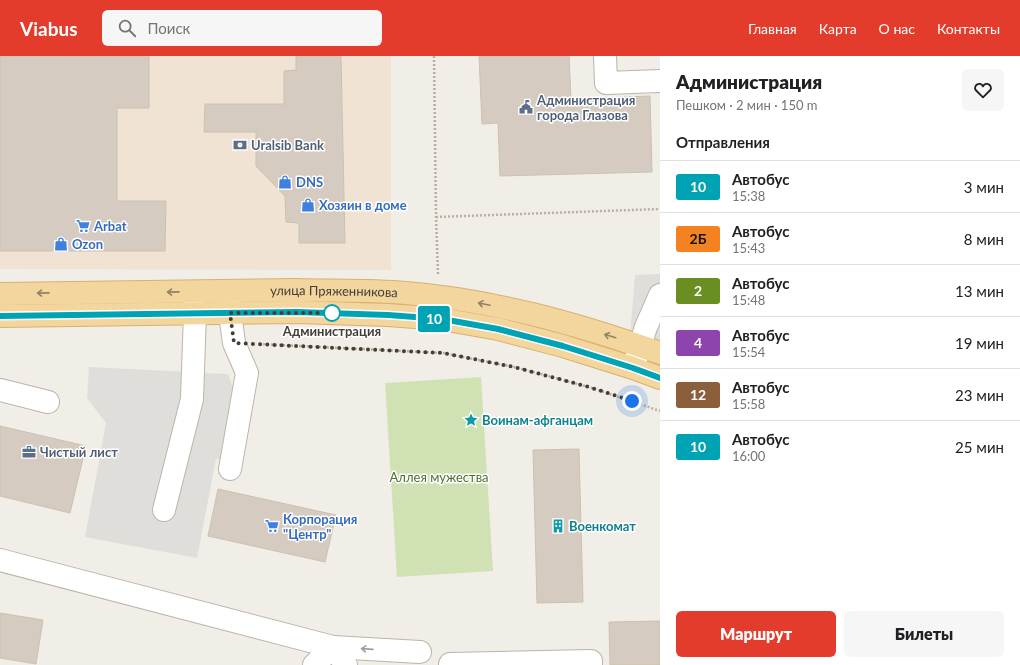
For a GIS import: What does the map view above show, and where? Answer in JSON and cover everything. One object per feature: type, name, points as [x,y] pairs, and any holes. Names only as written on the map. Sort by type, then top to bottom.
[{"type":"main road","name":"улица Пряженникова","points":[[0,294],[194,291],[339,291],[406,293],[473,301],[551,318],[650,350]]},
{"type":"main road","name":"улица Пряженникова","points":[[0,316],[195,313],[328,313],[442,319],[498,329],[563,346],[660,378]]},
{"type":"street","points":[[605,56],[606,83],[660,81]]},
{"type":"street","points":[[164,510],[192,399],[195,313],[194,291]]},
{"type":"street","points":[[229,291],[234,343],[247,373],[230,469]]},
{"type":"street","points":[[633,368],[650,350],[646,327],[660,294]]},
{"type":"street","points":[[0,390],[48,402]]},
{"type":"street","points":[[0,560],[333,647],[420,652],[436,655],[451,664],[591,660],[591,665]]},
{"type":"street","points":[[314,665],[333,647]]},
{"type":"street","points":[[333,647],[346,665]]},
{"type":"street","points":[[388,665],[390,662],[404,655],[420,652]]},
{"type":"path","points":[[434,56],[438,281]]},
{"type":"path","points":[[436,217],[660,209]]},
{"type":"path","points":[[234,343],[443,353],[514,367],[589,387],[660,411]]},
{"type":"shaded area","points":[[0,56],[391,56],[391,270],[0,269]]},
{"type":"shaded area","points":[[660,274],[660,342],[630,336],[635,275]]},
{"type":"shaded area","points":[[89,367],[228,374],[236,395],[224,460],[216,459],[197,558],[85,537],[106,423],[87,398]]},
{"type":"green space","name":"Аллея мужества","points":[[481,377],[493,571],[397,577],[385,383]]},
{"type":"building","points":[[0,56],[149,56],[149,108],[117,108],[117,201],[166,201],[165,251],[0,251]]},
{"type":"building","points":[[296,56],[341,56],[345,243],[299,243],[299,223],[286,222],[285,196],[256,166],[256,132],[204,132],[205,104],[284,104],[284,71],[296,70]]},
{"type":"building","name":"Администрация города Глазова","points":[[479,56],[569,56],[571,99],[650,96],[652,172],[500,176],[498,123],[482,124]]},
{"type":"building","points":[[0,426],[86,446],[70,513],[0,496]]},
{"type":"building","name":"Военкомат","points":[[579,449],[583,602],[537,603],[533,450]]},
{"type":"building","name":"Корпорация \"Центр\"","points":[[218,489],[336,515],[325,562],[208,536]]},
{"type":"building","points":[[0,613],[43,620],[36,664],[0,658]]},
{"type":"building","points":[[660,621],[660,665],[610,665],[609,622]]},
{"type":"bus line","name":"10","points":[[0,316],[297,312],[388,315],[442,319],[498,329],[563,346],[660,378]]},
{"type":"place","name":"Администрация города Глазова","points":[[526,107]]},
{"type":"place","name":"Uralsib Bank","points":[[240,145]]},
{"type":"place","name":"DNS","points":[[285,182]]},
{"type":"place","name":"Хозяин в доме","points":[[308,205]]},
{"type":"place","name":"Arbat","points":[[83,226]]},
{"type":"place","name":"Ozon","points":[[61,244]]},
{"type":"place","name":"Администрация","points":[[332,313]]},
{"type":"place","name":"Воинам-афганцам","points":[[471,420]]},
{"type":"place","name":"Чистый лист","points":[[29,452]]},
{"type":"place","name":"Корпорация \"Центр\"","points":[[272,526]]},
{"type":"place","name":"Военкомат","points":[[558,526]]},
{"type":"route","points":[[332,313],[230,313],[234,343],[443,353],[514,367],[589,387],[632,401]]}]
